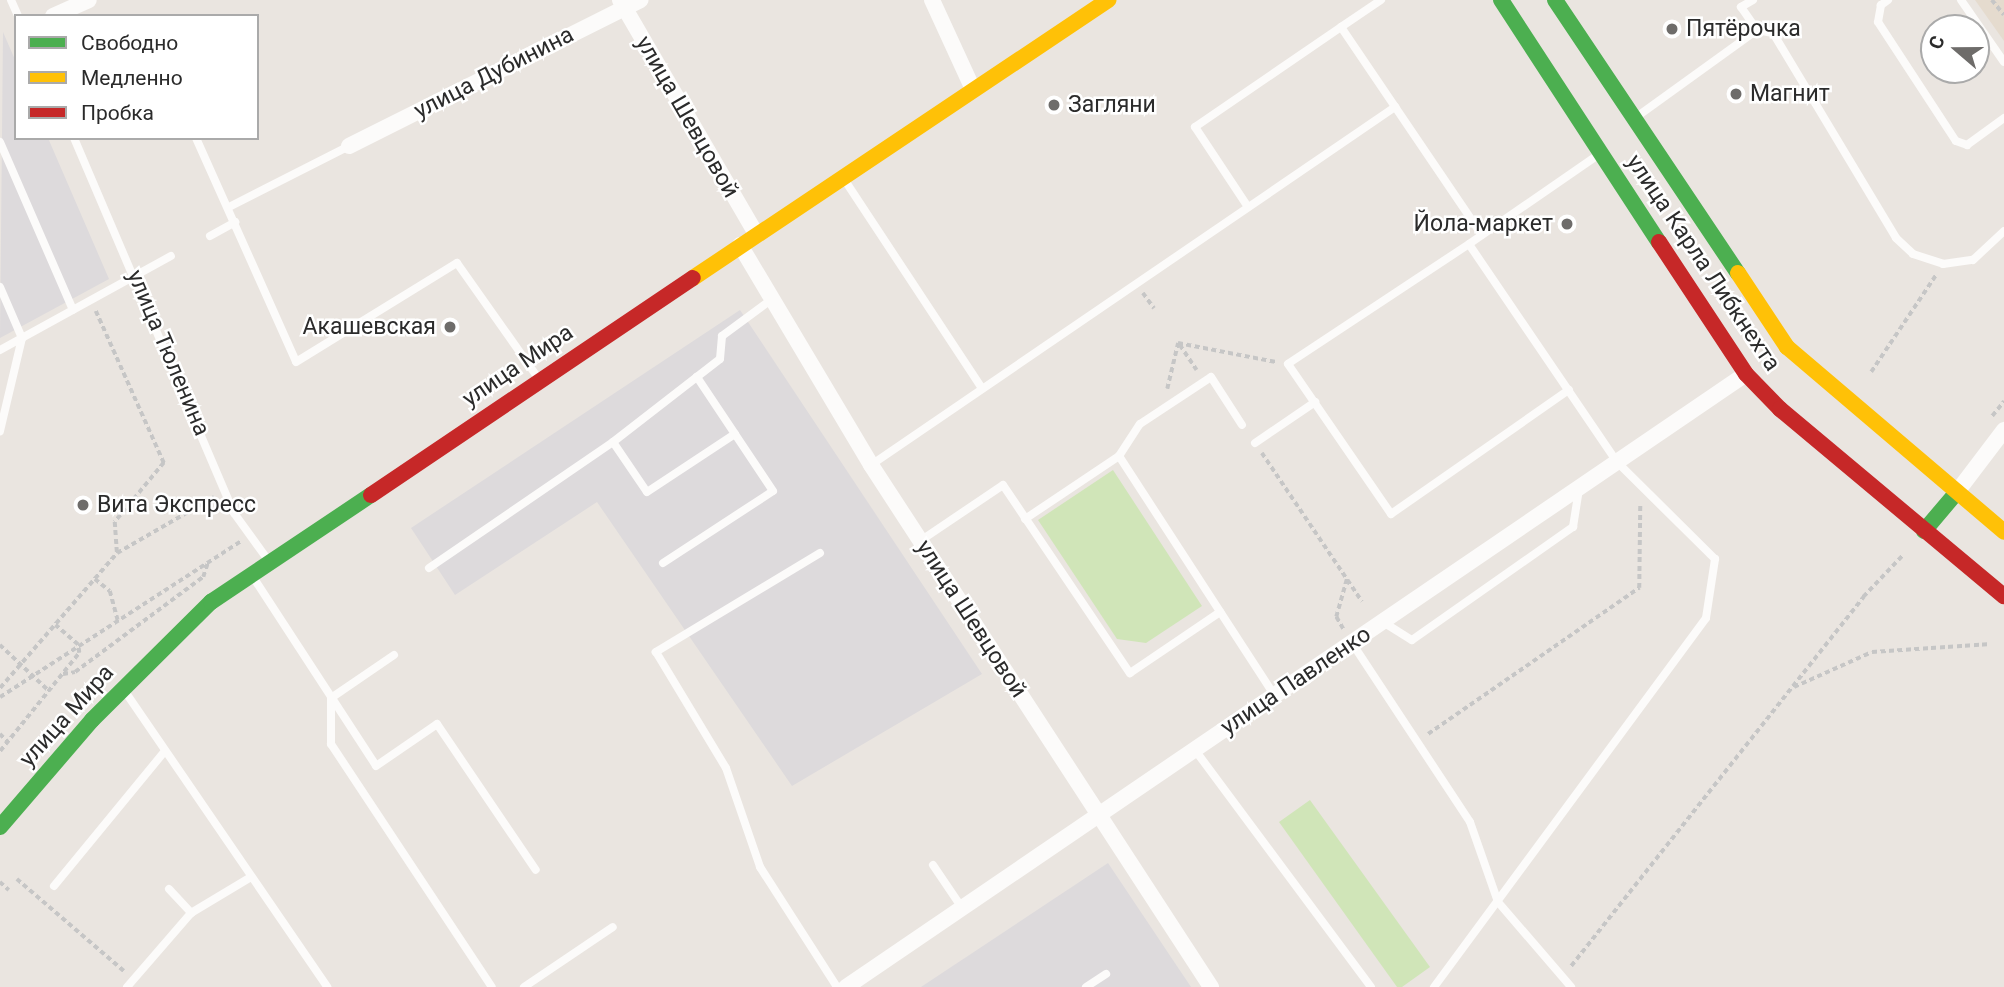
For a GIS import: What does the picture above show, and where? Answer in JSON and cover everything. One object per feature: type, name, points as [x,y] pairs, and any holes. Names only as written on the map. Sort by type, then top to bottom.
[{"type":"main road","name":"улица Мира","points":[[0,827],[123,688],[211,602],[539,379],[1108,0]]},
{"type":"main road","name":"улица Карла Либкнехта","points":[[1501,0],[1746,374],[1780,409],[2004,596]]},
{"type":"main road","name":"улица Карла Либкнехта","points":[[1555,0],[1787,347],[2004,532]]},
{"type":"main road","points":[[1924,531],[1957,492]]},
{"type":"street","points":[[58,14],[89,0]]},
{"type":"street","name":"улица Дубинина","points":[[349,146],[621,4],[640,0]]},
{"type":"street","points":[[932,0],[973,89]]},
{"type":"street","name":"улица Шевцовой","points":[[621,4],[756,234]]},
{"type":"street","name":"улица Шевцовой","points":[[740,246],[871,465],[1097,816],[1211,987]]},
{"type":"street","name":"улица Павленко","points":[[846,987],[1746,374]]},
{"type":"street","points":[[1957,492],[2004,430]]},
{"type":"lane","points":[[1248,207],[1195,127],[1381,0]]},
{"type":"lane","points":[[1753,0],[1739,4],[1757,30],[1773,33],[1896,238],[1913,254],[1943,264],[1973,260],[2004,231]]},
{"type":"lane","points":[[1888,0],[1881,5],[1878,22],[1956,141],[1967,145],[2004,118]]},
{"type":"lane","points":[[1961,0],[2004,62]]},
{"type":"lane","points":[[1341,27],[1482,235]]},
{"type":"lane","points":[[1635,118],[1757,30]]},
{"type":"lane","points":[[871,465],[1395,107]]},
{"type":"lane","name":"улица Тюленина","points":[[75,140],[136,275],[225,490],[250,536],[270,563]]},
{"type":"lane","points":[[197,140],[236,222],[296,362],[457,263],[539,379]]},
{"type":"lane","points":[[0,142],[73,310]]},
{"type":"lane","points":[[229,207],[349,146]]},
{"type":"lane","points":[[1569,390],[1391,514],[1288,364],[1601,153]]},
{"type":"lane","points":[[842,176],[982,388]]},
{"type":"lane","points":[[210,236],[236,222]]},
{"type":"lane","points":[[1434,987],[1706,618],[1715,559],[1617,462],[1469,244]]},
{"type":"lane","points":[[0,350],[171,256]]},
{"type":"lane","points":[[0,287],[22,338],[0,432]]},
{"type":"lane","points":[[429,568],[612,442],[720,359],[722,336],[772,299]]},
{"type":"lane","points":[[663,563],[773,491],[697,377]]},
{"type":"lane","points":[[1026,519],[1119,456],[1140,424],[1211,377],[1242,425]]},
{"type":"lane","points":[[1255,443],[1315,402]]},
{"type":"lane","points":[[612,442],[648,492],[735,435]]},
{"type":"lane","points":[[1119,456],[1275,696]]},
{"type":"lane","points":[[920,541],[1003,485],[1130,673],[1220,612]]},
{"type":"lane","points":[[1383,622],[1412,640],[1573,527],[1580,488]]},
{"type":"lane","points":[[820,553],[656,652],[726,768],[760,867],[837,987]]},
{"type":"lane","points":[[251,575],[376,766],[437,724],[536,870]]},
{"type":"lane","points":[[1352,643],[1470,822],[1498,902],[1571,987]]},
{"type":"lane","points":[[331,698],[394,655]]},
{"type":"lane","points":[[123,688],[327,987]]},
{"type":"lane","points":[[331,698],[331,744],[492,987]]},
{"type":"lane","points":[[1195,750],[1371,987]]},
{"type":"lane","points":[[54,886],[165,751]]},
{"type":"lane","points":[[933,865],[962,908]]},
{"type":"lane","points":[[127,987],[191,913],[251,877]]},
{"type":"lane","points":[[169,889],[191,913]]},
{"type":"lane","points":[[524,987],[613,927]]},
{"type":"lane","points":[[1086,987],[1106,974]]},
{"type":"path","points":[[1992,0],[2004,15]]},
{"type":"path","points":[[1871,372],[1943,264]]},
{"type":"path","points":[[91,300],[164,463],[115,522],[117,553]]},
{"type":"path","points":[[1178,343],[1288,364]]},
{"type":"path","points":[[1178,343],[1205,381]]},
{"type":"path","points":[[1163,409],[1178,343]]},
{"type":"path","points":[[1255,443],[1362,601]]},
{"type":"path","points":[[1418,741],[1639,588],[1640,484]]},
{"type":"path","points":[[0,688],[117,553],[225,490]]},
{"type":"path","points":[[0,697],[250,536]]},
{"type":"path","points":[[1562,979],[1863,597],[1903,555]]},
{"type":"path","points":[[63,674],[75,672],[202,577],[208,562]]},
{"type":"path","points":[[1347,578],[1336,617],[1352,643]]},
{"type":"path","points":[[95,579],[110,591],[118,620]]},
{"type":"path","points":[[0,751],[78,655],[78,645],[55,625]]},
{"type":"path","points":[[1791,688],[1872,652],[1991,644]]},
{"type":"path","points":[[0,645],[49,691]]},
{"type":"path","points":[[0,734],[8,742]]},
{"type":"path","points":[[17,879],[134,979]]},
{"type":"path","points":[[0,882],[9,890]]},
{"type":"shaded area","points":[[1975,0],[2004,0],[2004,41],[1990,21],[1990,14],[1985,14]]},
{"type":"shaded area","points":[[3,32],[14,57],[14,140],[49,140],[109,279],[0,338]]},
{"type":"shaded area","points":[[740,310],[982,674],[792,786],[597,502],[455,595],[411,528]]},
{"type":"shaded area","points":[[1108,863],[1191,987],[921,987]]},
{"type":"green space","points":[[1113,470],[1202,606],[1146,643],[1117,639],[1038,520]]},
{"type":"green space","points":[[1310,800],[1430,967],[1402,987],[1397,987],[1279,822]]},
{"type":"traffic: fast","points":[[1501,0],[1659,242]]},
{"type":"traffic: fast","points":[[1555,0],[1738,273]]},
{"type":"traffic: fast","points":[[1924,531],[1957,492]]},
{"type":"traffic: fast","points":[[0,827],[92,720],[211,602],[371,495]]},
{"type":"traffic: slow","points":[[693,278],[1108,0]]},
{"type":"traffic: slow","points":[[1738,273],[1787,347],[2004,532]]},
{"type":"traffic: jam","points":[[1659,242],[1746,374],[1780,409],[2004,596]]},
{"type":"traffic: jam","points":[[371,495],[693,278]]},
{"type":"place","name":"Пятёрочка","points":[[1672,29]]},
{"type":"place","name":"Магнит","points":[[1736,94]]},
{"type":"place","name":"Загляни","points":[[1054,105]]},
{"type":"place","name":"Йола-маркет","points":[[1567,224]]},
{"type":"place","name":"Акашевская","points":[[450,327]]},
{"type":"place","name":"Вита Экспресс","points":[[83,505]]}]
